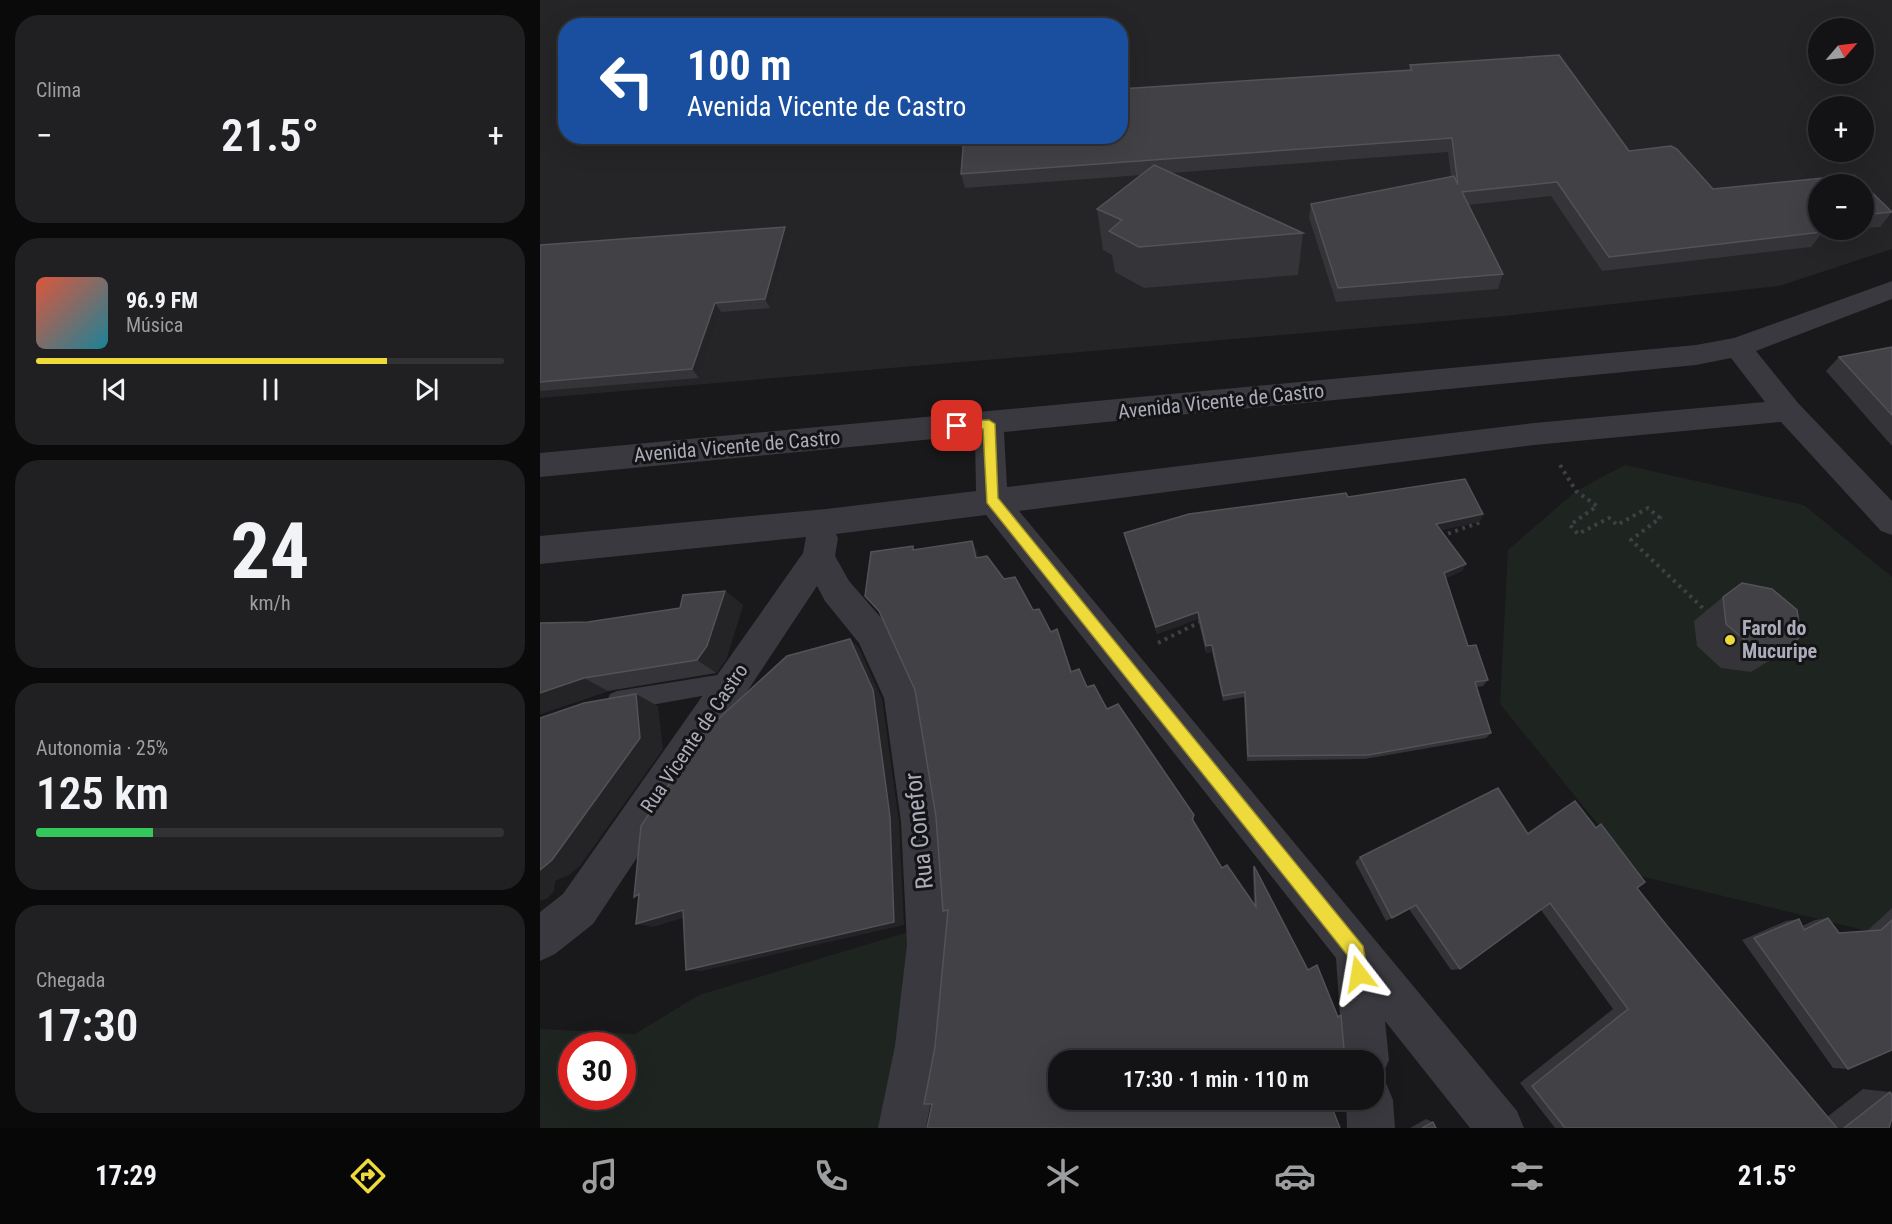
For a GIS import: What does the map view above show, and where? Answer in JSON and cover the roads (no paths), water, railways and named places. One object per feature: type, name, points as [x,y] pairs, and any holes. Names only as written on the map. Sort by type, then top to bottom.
[{"type":"street","name":"Avenida Vicente de Castro","points":[[540,465],[1696,355],[1738,347],[1892,290]]},
{"type":"street","points":[[1738,347],[1788,411],[1892,522]]},
{"type":"street","points":[[540,550],[822,539],[992,500],[1534,434],[1788,411]]},
{"type":"street","points":[[989,424],[992,500],[1500,1128]]},
{"type":"street","name":"Rua Vicente de Castro","points":[[540,939],[578,909],[730,682],[822,539]]},
{"type":"street","name":"Rua Conefor","points":[[822,539],[837,591],[872,632],[902,698],[921,822],[929,945],[918,1046],[902,1128]]},
{"type":"street","points":[[1357,952],[1365,1050]]},
{"type":"street","points":[[1370,1110],[1371,1128]]},
{"type":"lane","points":[[596,707],[659,693],[730,682]]},
{"type":"place","name":"Farol do Mucuripe","points":[[1730,640]]}]
